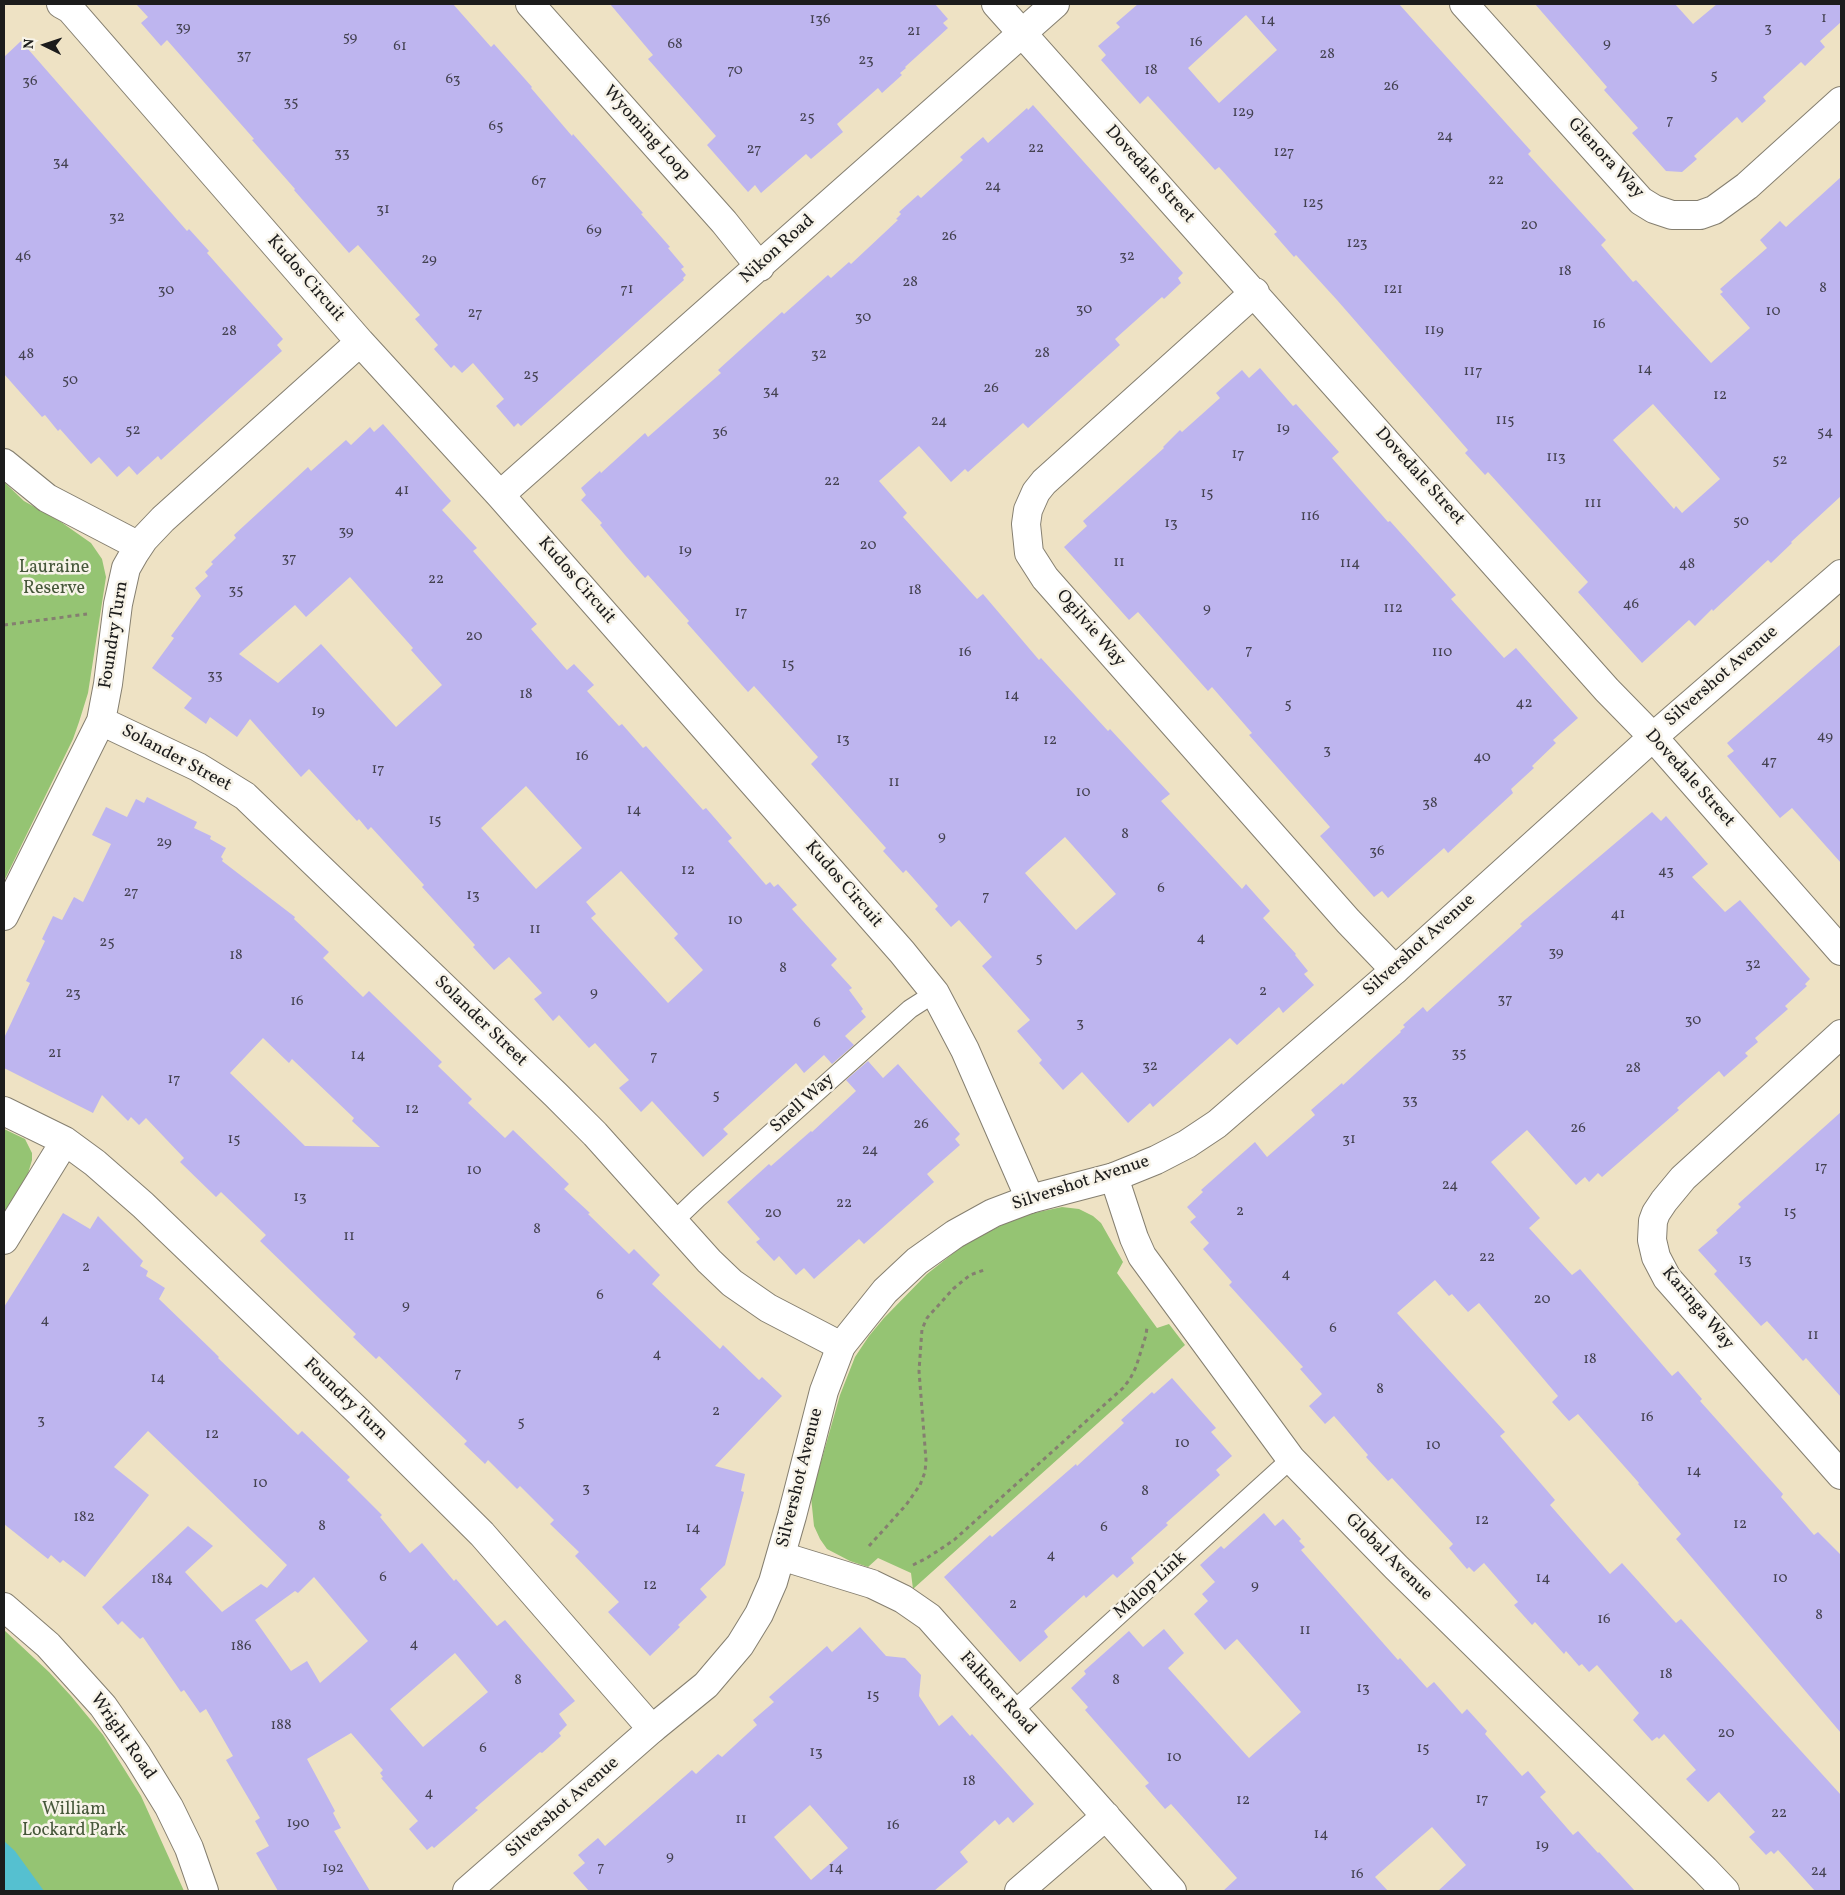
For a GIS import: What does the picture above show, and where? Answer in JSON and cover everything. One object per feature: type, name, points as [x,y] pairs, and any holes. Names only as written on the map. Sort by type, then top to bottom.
[{"type":"street","name":"Kudos Circuit","points":[[61,4],[70,9],[360,342],[500,495],[895,944],[935,993],[965,1050],[1030,1199]]},
{"type":"street","name":"Wyoming Loop","points":[[530,4],[724,222],[760,267]]},
{"type":"street","name":"Dovedale Street","points":[[996,4],[1255,292],[1841,951]]},
{"type":"street","name":"Nikon Road","points":[[500,495],[760,267],[1055,4]]},
{"type":"street","name":"Glenora Way","points":[[1464,4],[1641,201],[1672,215],[1700,215],[1714,210],[1747,186],[1841,101]]},
{"type":"street","name":"Ogilvie Way","points":[[1255,292],[1036,492],[1028,510],[1026,524],[1029,553],[1045,578],[1348,921],[1395,970]]},
{"type":"street","name":"Foundry Turn","points":[[4,916],[101,721],[108,684],[118,604],[126,568],[139,546],[163,520],[360,342]]},
{"type":"street","points":[[4,463],[47,498],[139,546]]},
{"type":"street","name":"Silvershot Avenue","points":[[467,1891],[652,1729],[706,1685],[740,1645],[759,1614],[782,1556],[824,1391],[841,1346],[885,1291],[917,1261],[954,1234],[993,1213],[1030,1199],[1114,1177],[1156,1160],[1187,1144],[1217,1124],[1395,970],[1652,737],[1841,574]]},
{"type":"street","name":"Solander Street","points":[[101,721],[198,767],[245,796],[556,1095],[732,1283],[768,1308],[841,1346]]},
{"type":"street","name":"Karinga Way","points":[[1841,1034],[1683,1178],[1656,1213],[1653,1221],[1652,1240],[1656,1257],[1667,1278],[1841,1475]]},
{"type":"street","name":"Foundry Turn","points":[[4,1111],[65,1140],[96,1163],[143,1205],[367,1420],[482,1534],[652,1729]]},
{"type":"street","points":[[4,1240],[65,1140]]},
{"type":"street","name":"Global Avenue","points":[[1114,1177],[1134,1238],[1142,1256],[1291,1459],[1396,1567],[1725,1891]]},
{"type":"street","name":"Falkner Road","points":[[782,1556],[872,1584],[903,1599],[929,1618],[1172,1891]]},
{"type":"street","name":"Wright Road","points":[[4,1607],[59,1657],[98,1700],[114,1722],[169,1807],[189,1848],[204,1891]]},
{"type":"street","points":[[1019,1891],[1106,1816]]},
{"type":"lane","name":"Snell Way","points":[[674,1221],[910,1008],[935,993]]},
{"type":"lane","name":"Malop Link","points":[[1012,1712],[1291,1459]]},
{"type":"path","points":[[4,625],[71,615]]},
{"type":"path","points":[[869,1546],[906,1505],[920,1485],[925,1472],[926,1460],[918,1371],[922,1329],[927,1318],[953,1289],[970,1275],[984,1270]]},
{"type":"path","points":[[913,1565],[954,1540],[1123,1388],[1136,1367],[1147,1327]]},
{"type":"green space","name":"Lauraine Reserve","points":[[4,482],[24,501],[61,522],[91,543],[102,559],[106,577],[88,693],[79,722],[73,739],[4,881]]},
{"type":"green space","points":[[4,1129],[25,1139],[32,1153],[32,1160],[27,1177],[4,1215]]},
{"type":"green space","points":[[1062,1207],[1079,1209],[1093,1216],[1101,1223],[1123,1262],[1117,1273],[1157,1328],[1169,1324],[1185,1345],[913,1589],[911,1573],[878,1558],[868,1567],[850,1561],[827,1549],[814,1526],[811,1497],[840,1395],[855,1357],[869,1336],[927,1274],[965,1244],[1006,1223],[1034,1213]]},
{"type":"green space","name":"William Lockard Park","points":[[4,1630],[49,1672],[103,1735],[141,1796],[184,1891],[4,1891]]},
{"type":"water","points":[[4,1841],[15,1851],[44,1891],[4,1891]]},
{"type":"building","points":[[136,4],[453,4],[491,47],[494,44],[572,136],[573,134],[643,213],[641,214],[670,247],[668,248],[684,267],[681,269],[686,275],[683,278],[684,280],[521,426],[518,423],[514,427],[496,406],[504,399],[473,363],[462,373],[454,365],[451,368],[434,349],[438,345],[415,319],[420,315],[358,245],[349,253],[252,140],[254,139],[167,40],[161,46],[141,23],[148,17]]},
{"type":"building","points":[[610,4],[935,4],[948,19],[943,23],[948,28],[905,67],[900,73],[902,75],[882,93],[878,88],[837,124],[843,132],[811,159],[806,154],[761,193],[755,185],[748,192],[707,145],[716,136],[648,59],[653,55]]},
{"type":"building","points":[[1138,4],[1399,4],[1531,151],[1528,154],[1606,240],[1601,245],[1633,282],[1636,280],[1711,363],[1750,328],[1720,294],[1723,292],[1720,289],[1767,248],[1760,240],[1780,221],[1786,227],[1841,177],[1841,496],[1771,563],[1768,560],[1695,626],[1689,620],[1642,663],[1578,592],[1588,582],[1488,472],[1485,475],[1465,453],[1468,450],[1337,300],[1296,255],[1294,257],[1274,234],[1277,232],[1219,167],[1215,170],[1148,96],[1140,104],[1101,60],[1106,55],[1098,46],[1120,27],[1116,23]],"holes":[[[1246,15],[1277,50],[1219,103],[1188,68]],[[1653,404],[1720,479],[1682,513],[1676,506],[1674,509],[1613,440]]]},
{"type":"building","points":[[1535,4],[1675,4],[1693,24],[1717,4],[1841,4],[1841,22],[1820,41],[1825,47],[1805,66],[1801,62],[1763,97],[1766,101],[1742,123],[1737,117],[1694,156],[1697,159],[1682,172],[1666,171],[1632,133],[1638,128],[1604,90],[1607,87]]},
{"type":"building","points":[[21,41],[187,231],[189,229],[209,251],[207,253],[283,339],[277,345],[282,351],[161,460],[158,456],[137,475],[129,466],[117,477],[99,457],[91,464],[60,429],[58,431],[45,415],[42,417],[4,374],[4,57]]},
{"type":"building","points":[[1033,105],[1183,273],[1178,278],[1181,283],[1164,299],[1162,297],[1115,339],[1120,345],[1028,428],[1023,423],[968,472],[965,469],[951,482],[919,446],[879,481],[907,513],[903,517],[977,599],[983,594],[1039,660],[1041,658],[1108,731],[1110,729],[1170,794],[1161,801],[1242,889],[1246,884],[1270,911],[1263,918],[1296,954],[1308,971],[1304,974],[1314,985],[1283,1013],[1279,1007],[1237,1045],[1230,1038],[1153,1107],[1150,1103],[1128,1123],[1082,1072],[1063,1090],[1039,1063],[1042,1060],[1017,1031],[1030,1020],[982,966],[992,957],[959,920],[951,927],[935,909],[938,906],[906,870],[903,873],[883,851],[886,848],[811,764],[818,757],[754,686],[748,692],[687,623],[689,621],[648,575],[645,578],[600,525],[602,523],[581,500],[586,495],[581,488],[600,471],[601,473],[645,433],[648,437],[721,373],[718,370],[782,312],[784,314],[828,275],[831,278],[849,262],[851,264],[898,220],[896,219],[901,214],[899,212],[918,195],[921,198],[963,160],[960,157],[983,137],[988,143],[1027,108],[1028,110]],"holes":[[[1065,837],[1116,894],[1076,930],[1025,873]]]},
{"type":"building","points":[[1260,368],[1293,406],[1296,404],[1339,452],[1332,458],[1456,595],[1451,599],[1504,658],[1516,648],[1578,718],[1553,740],[1556,743],[1532,766],[1534,768],[1511,789],[1513,793],[1448,853],[1444,848],[1388,898],[1382,891],[1374,897],[1320,836],[1330,827],[1249,735],[1252,733],[1212,687],[1208,691],[1138,612],[1129,620],[1064,547],[1087,526],[1083,521],[1164,448],[1180,430],[1182,432],[1220,398],[1216,393],[1242,370],[1249,378]]},
{"type":"building","points":[[383,424],[451,501],[442,510],[477,548],[473,551],[537,624],[531,629],[567,670],[574,664],[594,685],[587,691],[619,726],[622,724],[643,748],[646,746],[703,810],[706,808],[732,838],[728,841],[766,885],[770,882],[774,887],[778,884],[797,905],[792,909],[837,959],[831,965],[852,988],[849,990],[863,1009],[861,1011],[866,1017],[845,1036],[854,1045],[832,1064],[824,1055],[804,1073],[796,1063],[723,1129],[728,1134],[703,1157],[652,1101],[641,1112],[619,1088],[629,1080],[595,1043],[589,1048],[559,1015],[553,1021],[534,999],[542,993],[509,957],[494,970],[473,947],[475,945],[422,887],[424,885],[371,827],[368,830],[359,819],[357,821],[309,769],[301,777],[250,719],[237,737],[210,717],[206,724],[184,708],[192,698],[152,668],[174,638],[171,636],[201,596],[195,588],[208,576],[205,572],[213,564],[211,562],[236,538],[234,535],[308,467],[311,471],[346,440],[351,445],[370,427],[374,432]],"holes":[[[350,577],[413,648],[411,650],[442,685],[396,727],[321,644],[278,683],[239,654],[295,605],[306,617]],[[526,786],[582,848],[536,889],[481,828]],[[621,871],[678,934],[674,938],[703,970],[668,1003],[591,918],[596,914],[586,902]]]},
{"type":"building","points":[[1841,644],[1841,863],[1792,808],[1780,818],[1727,756],[1734,751],[1727,743]]},
{"type":"building","points":[[147,797],[197,822],[194,828],[211,836],[210,839],[226,848],[221,857],[222,861],[295,917],[294,919],[329,952],[323,958],[363,997],[369,991],[442,1062],[438,1066],[472,1099],[468,1103],[505,1138],[513,1130],[569,1184],[564,1189],[590,1213],[588,1214],[629,1254],[634,1249],[660,1275],[652,1284],[720,1349],[723,1345],[759,1380],[762,1377],[782,1396],[715,1466],[745,1474],[741,1491],[744,1492],[725,1565],[700,1589],[707,1597],[650,1656],[608,1612],[619,1602],[575,1556],[579,1552],[550,1524],[554,1520],[520,1486],[517,1489],[488,1460],[485,1464],[464,1444],[467,1441],[379,1356],[376,1359],[353,1337],[356,1334],[260,1241],[266,1235],[221,1192],[216,1197],[180,1162],[184,1158],[146,1118],[139,1125],[131,1117],[128,1121],[102,1095],[93,1113],[4,1068],[4,1038],[30,983],[26,981],[45,941],[42,939],[53,916],[62,920],[74,897],[83,902],[111,844],[92,835],[106,807],[127,817],[136,799],[144,803]],"holes":[[[263,1038],[289,1063],[292,1059],[354,1118],[352,1121],[380,1147],[305,1146],[230,1073]]]},
{"type":"building","points":[[1652,812],[1661,821],[1666,816],[1708,864],[1692,877],[1725,912],[1740,900],[1810,979],[1805,984],[1807,986],[1785,1006],[1788,1009],[1755,1038],[1758,1042],[1745,1053],[1748,1056],[1724,1077],[1719,1071],[1677,1108],[1679,1110],[1602,1177],[1598,1173],[1589,1182],[1585,1177],[1576,1185],[1527,1130],[1491,1162],[1540,1218],[1529,1228],[1572,1275],[1580,1269],[1672,1376],[1678,1371],[1702,1399],[1700,1401],[1783,1494],[1781,1497],[1814,1535],[1818,1532],[1841,1555],[1841,1733],[1676,1539],[1681,1534],[1639,1483],[1578,1414],[1569,1421],[1552,1402],[1558,1396],[1479,1303],[1468,1312],[1452,1294],[1449,1296],[1435,1280],[1397,1313],[1505,1432],[1500,1436],[1555,1500],[1550,1505],[1610,1574],[1622,1563],[1676,1623],[1681,1619],[1841,1795],[1841,1891],[1815,1891],[1778,1850],[1774,1854],[1771,1851],[1766,1855],[1749,1837],[1755,1832],[1719,1792],[1708,1802],[1686,1779],[1696,1770],[1664,1734],[1659,1739],[1657,1737],[1652,1741],[1633,1720],[1639,1713],[1597,1665],[1589,1672],[1582,1664],[1579,1666],[1566,1651],[1564,1654],[1535,1622],[1532,1625],[1514,1605],[1518,1602],[1484,1563],[1474,1572],[1469,1567],[1467,1569],[1449,1548],[1453,1544],[1392,1478],[1388,1481],[1366,1457],[1368,1455],[1334,1416],[1325,1424],[1309,1406],[1322,1394],[1300,1369],[1303,1367],[1229,1285],[1232,1282],[1203,1249],[1209,1243],[1190,1222],[1196,1217],[1187,1207],[1203,1192],[1201,1190],[1255,1142],[1267,1157],[1315,1115],[1311,1110],[1342,1083],[1343,1085],[1401,1032],[1405,1027],[1403,1025],[1423,1007],[1427,1012],[1522,926],[1520,924]]},
{"type":"building","points":[[868,1061],[883,1078],[898,1064],[960,1134],[955,1139],[960,1145],[927,1174],[934,1182],[864,1244],[859,1239],[814,1279],[804,1268],[796,1275],[779,1256],[774,1261],[756,1242],[760,1239],[727,1202],[769,1164],[771,1166],[812,1132],[856,1091],[846,1080]]},
{"type":"building","points":[[1841,1112],[1841,1397],[1806,1358],[1803,1361],[1767,1321],[1761,1326],[1714,1274],[1717,1271],[1698,1250],[1718,1233],[1716,1230],[1741,1207],[1738,1204]]},
{"type":"building","points":[[63,1213],[90,1229],[98,1216],[143,1261],[140,1266],[148,1271],[146,1276],[165,1288],[159,1299],[298,1435],[302,1431],[350,1477],[347,1480],[382,1515],[380,1517],[410,1553],[422,1543],[454,1581],[456,1579],[497,1626],[505,1620],[575,1701],[559,1714],[567,1725],[559,1733],[561,1736],[475,1808],[478,1810],[434,1848],[432,1846],[427,1850],[409,1829],[418,1821],[381,1778],[383,1777],[380,1773],[383,1770],[351,1733],[307,1759],[335,1811],[333,1813],[341,1828],[334,1831],[370,1891],[278,1891],[256,1853],[269,1846],[255,1821],[260,1818],[226,1760],[233,1756],[206,1709],[200,1713],[184,1690],[181,1692],[143,1637],[140,1639],[122,1621],[118,1625],[102,1607],[188,1526],[213,1546],[185,1572],[222,1612],[261,1584],[267,1588],[287,1565],[148,1431],[114,1467],[149,1495],[85,1577],[63,1560],[60,1563],[51,1555],[48,1559],[4,1524],[4,1307]],"holes":[[[314,1577],[368,1641],[320,1683],[307,1661],[291,1671],[255,1620],[295,1591],[298,1593]],[[455,1653],[488,1692],[423,1747],[390,1709]]]},
{"type":"building","points":[[1172,1378],[1216,1428],[1211,1432],[1232,1456],[1216,1470],[1220,1475],[1166,1523],[1168,1525],[1131,1558],[1134,1563],[1117,1578],[1113,1574],[1086,1598],[1084,1595],[1044,1631],[1048,1637],[1020,1662],[944,1577],[990,1535],[992,1537],[1076,1464],[1077,1466],[1124,1423],[1121,1420],[1152,1392],[1154,1394]]},
{"type":"building","points":[[1264,1513],[1275,1526],[1283,1519],[1301,1539],[1299,1541],[1305,1547],[1301,1550],[1398,1660],[1400,1658],[1427,1688],[1434,1682],[1462,1714],[1467,1709],[1487,1731],[1485,1734],[1522,1776],[1528,1771],[1546,1792],[1540,1797],[1573,1835],[1578,1831],[1635,1891],[1438,1891],[1466,1865],[1432,1827],[1375,1877],[1388,1891],[1223,1891],[1237,1878],[1171,1804],[1165,1809],[1145,1786],[1149,1783],[1085,1710],[1088,1707],[1071,1688],[1086,1674],[1084,1671],[1129,1631],[1143,1647],[1164,1629],[1184,1653],[1168,1668],[1249,1758],[1301,1712],[1237,1639],[1225,1650],[1194,1614],[1208,1601],[1202,1594],[1215,1582],[1200,1565],[1221,1546],[1224,1549]]},
{"type":"building","points":[[860,1627],[886,1656],[905,1658],[921,1675],[919,1696],[939,1726],[952,1715],[970,1736],[972,1734],[1034,1804],[1013,1823],[1008,1817],[999,1825],[995,1820],[960,1852],[968,1862],[934,1891],[589,1891],[573,1873],[585,1863],[578,1855],[598,1838],[605,1846],[692,1770],[696,1774],[718,1754],[722,1757],[757,1725],[753,1720],[774,1702],[769,1697],[827,1646],[832,1652]],"holes":[[[810,1805],[848,1848],[811,1880],[774,1837]]]}]
